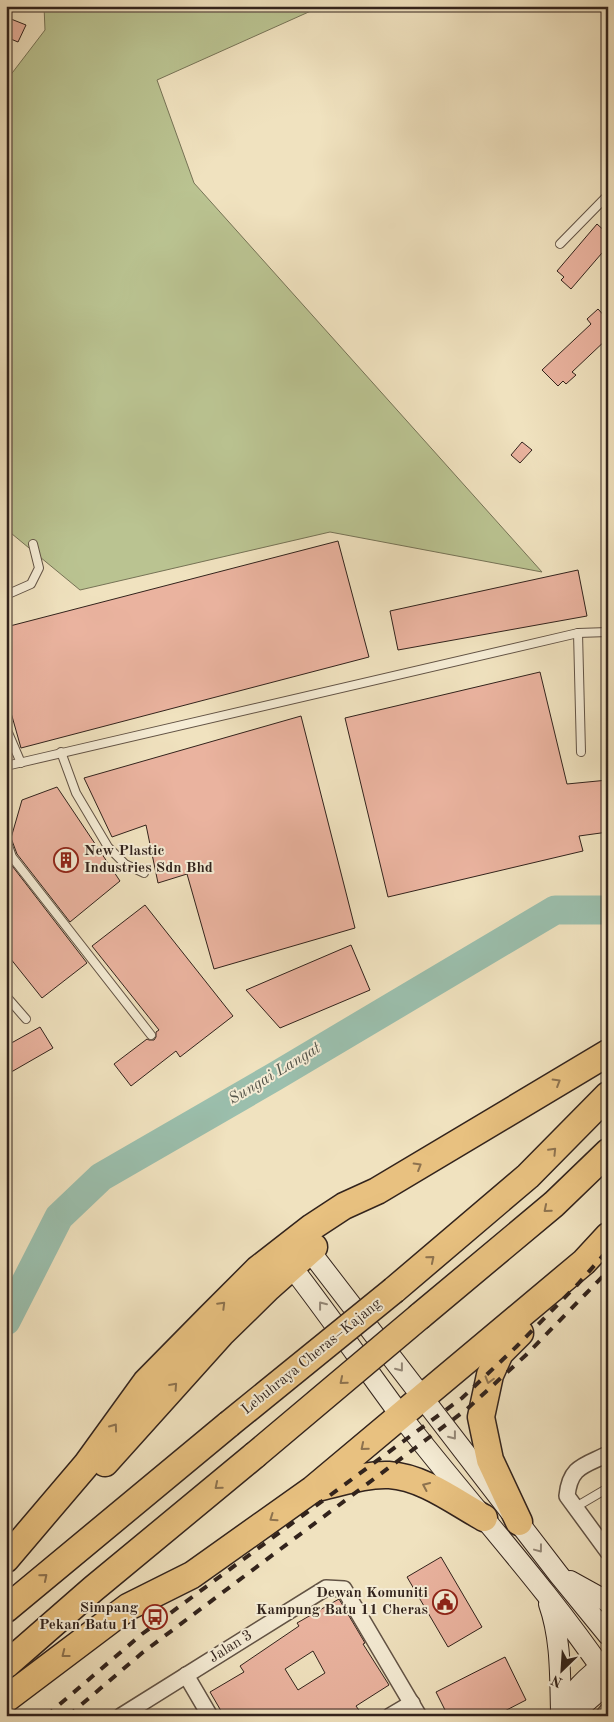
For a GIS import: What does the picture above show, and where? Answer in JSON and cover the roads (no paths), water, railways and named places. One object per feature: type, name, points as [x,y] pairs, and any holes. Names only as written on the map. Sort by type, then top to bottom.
[{"type":"highway","points":[[6,1560],[86,1465],[146,1382],[258,1269],[312,1226],[344,1206],[377,1191],[603,1053]]},
{"type":"highway","name":"Lebuhraya Cheras–Kajang","points":[[6,1608],[394,1290],[528,1176],[608,1095]]},
{"type":"highway","points":[[6,1664],[93,1589],[554,1204],[608,1152]]},
{"type":"highway","points":[[6,1560],[116,1452],[220,1334],[300,1258],[348,1222],[377,1191]]},
{"type":"highway","points":[[519,1522],[490,1460],[482,1416],[488,1382],[500,1353],[559,1296],[584,1262],[608,1236]]},
{"type":"highway","points":[[6,1699],[128,1607],[192,1576],[313,1490],[584,1262]]},
{"type":"highway","points":[[313,1490],[358,1478],[389,1475],[415,1481],[484,1518]]},
{"type":"street","points":[[300,1258],[423,1397],[559,1575],[608,1635]]},
{"type":"street","points":[[300,1258],[327,1312],[401,1416],[545,1592],[606,1672],[576,1691],[564,1714]]},
{"type":"street","points":[[608,1454],[576,1470],[568,1483],[567,1496],[608,1552]]},
{"type":"street","points":[[559,1575],[605,1597]]},
{"type":"street","name":"Jalan 3","points":[[121,1716],[326,1588],[344,1589],[416,1709]]},
{"type":"street","points":[[545,1592],[555,1620],[564,1714]]},
{"type":"street","points":[[186,1675],[210,1716]]},
{"type":"street","points":[[390,1716],[416,1709]]},
{"type":"lane","points":[[560,244],[608,195]]},
{"type":"lane","points":[[6,595],[31,584],[39,568],[32,544]]},
{"type":"lane","points":[[6,766],[578,633],[608,632]]},
{"type":"lane","points":[[578,633],[581,752]]},
{"type":"lane","points":[[6,728],[21,763]]},
{"type":"lane","points":[[61,752],[76,794],[108,847],[125,864],[144,873]]},
{"type":"lane","points":[[6,840],[12,857],[152,1035]]},
{"type":"lane","points":[[6,996],[26,1019]]},
{"type":"lane","points":[[574,1508],[608,1488]]},
{"type":"waterway","name":"Sungai Langat","points":[[6,1321],[59,1217],[101,1177],[274,1077],[555,910],[608,910]]},
{"type":"railway","points":[[46,1716],[142,1634],[462,1398],[516,1347],[578,1284],[608,1250]]},
{"type":"railway","points":[[68,1716],[142,1653],[467,1409],[526,1355],[608,1271]]},
{"type":"place","name":"New Plastic Industries Sdn Bhd","points":[[66,860]]},
{"type":"place","name":"Dewan Komuniti Kampung Batu 11 Cheras","points":[[445,1602]]},
{"type":"place","name":"Simpang Pekan Batu 11","points":[[155,1617]]}]
